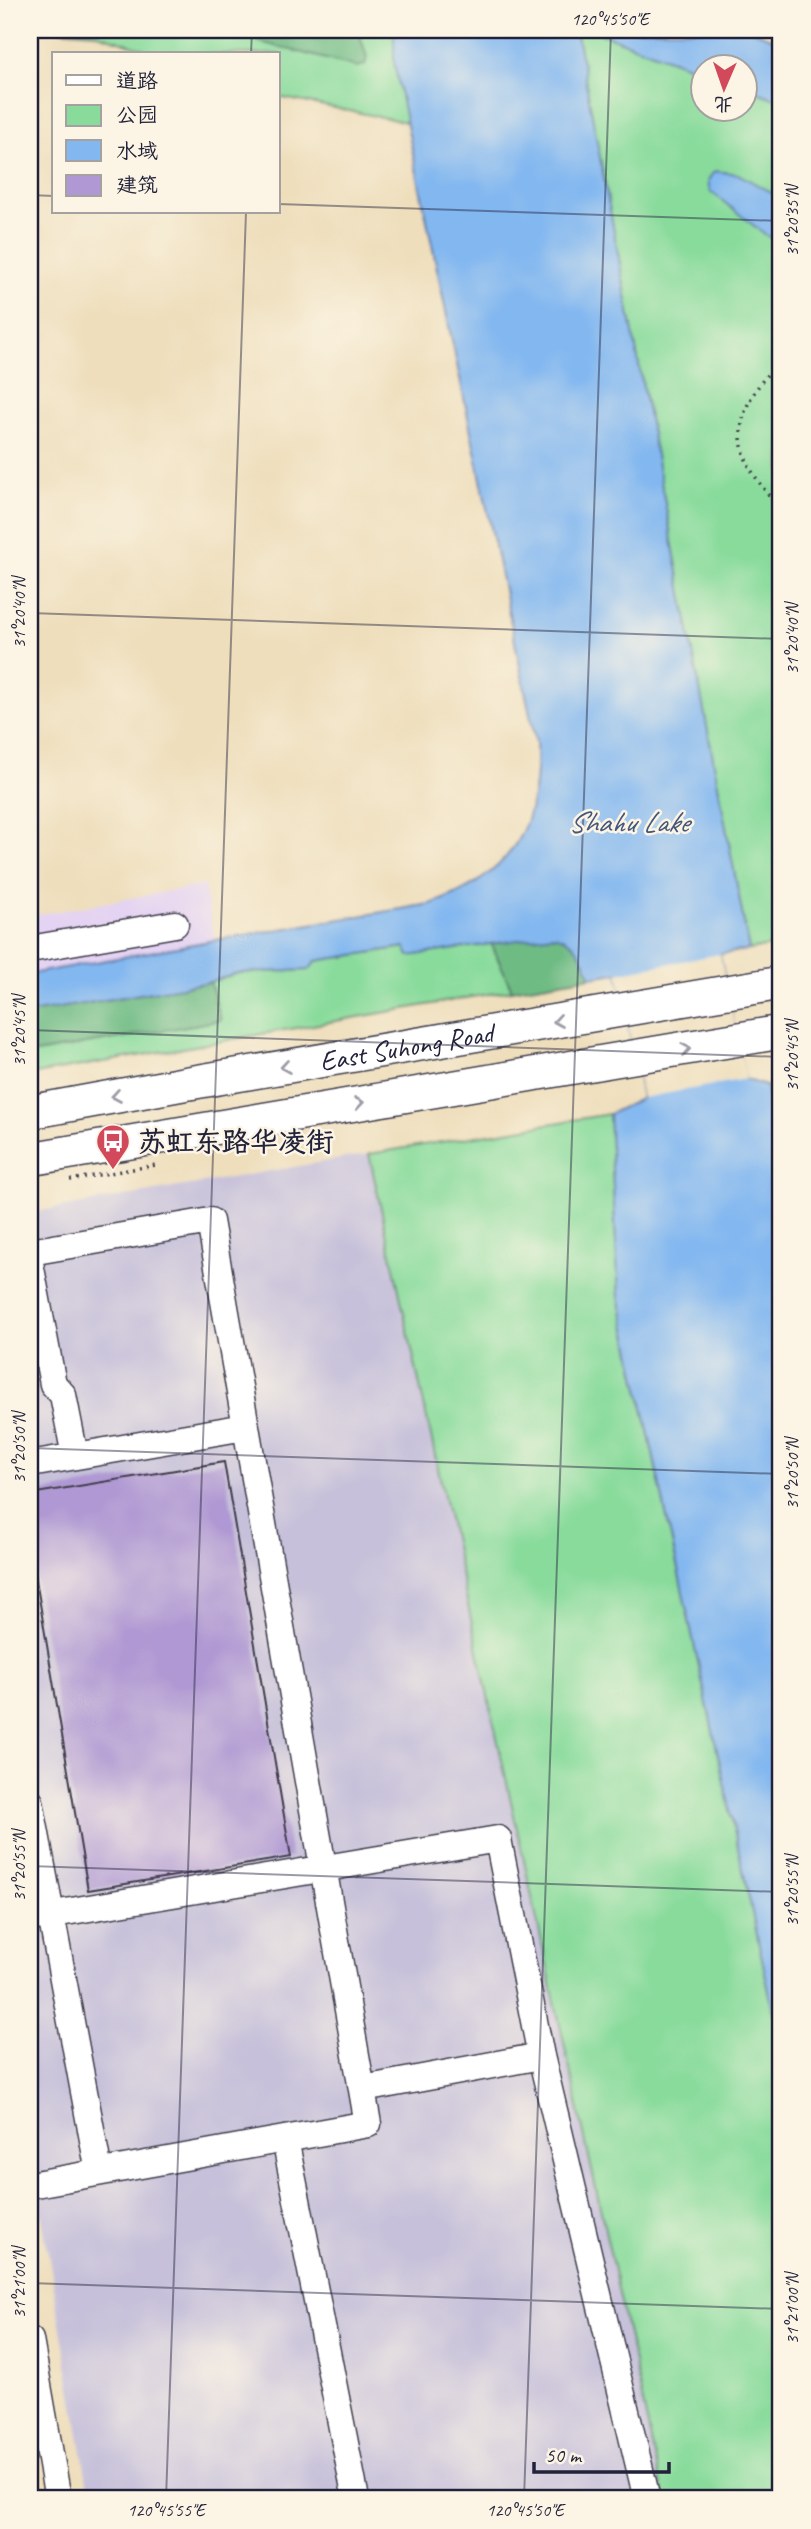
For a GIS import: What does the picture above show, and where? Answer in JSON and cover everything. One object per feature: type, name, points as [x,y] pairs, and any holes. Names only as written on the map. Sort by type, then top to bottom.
[{"type":"main road","name":"East Suhong Road","points":[[30,1112],[781,983]]},
{"type":"main road","name":"East Suhong Road","points":[[30,1159],[781,1032]]},
{"type":"street","points":[[30,949],[175,924]]},
{"type":"street","points":[[30,1252],[210,1221],[368,2124],[30,2185]]},
{"type":"street","points":[[30,1263],[42,1386],[62,1395],[75,1456]]},
{"type":"street","points":[[30,1464],[245,1427]]},
{"type":"street","points":[[30,1801],[40,1916],[99,2172]]},
{"type":"street","points":[[40,1916],[498,1839],[541,2056],[647,2499]]},
{"type":"street","points":[[363,2089],[541,2056]]},
{"type":"street","points":[[285,2139],[356,2499]]},
{"type":"street","points":[[30,2340],[58,2499]]},
{"type":"path","points":[[781,359],[749,398],[742,419],[743,447],[751,469],[781,514]]},
{"type":"path","points":[[781,751],[781,832]]},
{"type":"shaded area","points":[[204,885],[215,940],[30,974],[30,916]]},
{"type":"shaded area","points":[[369,1154],[664,2499],[90,2499],[30,2147],[30,1213]]},
{"type":"green space","points":[[58,30],[495,30],[406,122],[280,97],[280,52],[153,52],[95,33]]},
{"type":"green space","points":[[230,30],[358,30],[367,57],[365,65],[357,67],[260,42]]},
{"type":"green space","points":[[576,30],[591,30],[688,66],[688,122],[758,122],[758,92],[781,101],[781,944],[749,950]]},
{"type":"green space","points":[[552,935],[567,940],[577,949],[591,977],[512,990],[491,943]]},
{"type":"green space","points":[[491,943],[512,990],[30,1075],[30,1054],[220,1020],[210,982],[239,973],[309,970],[316,961],[406,947],[409,956]]},
{"type":"green space","points":[[210,982],[221,1020],[30,1054],[30,1013]]},
{"type":"green space","points":[[781,1083],[781,1169],[766,1086]]},
{"type":"green space","points":[[609,1114],[619,1297],[781,2046],[781,2499],[664,2499],[369,1154]]},
{"type":"water","name":"Shahu Lake","points":[[394,30],[576,30],[749,950],[720,954],[745,1079],[766,1086],[781,1169],[781,2046],[619,1296],[609,1114],[642,1098],[618,973],[591,977],[577,949],[567,940],[552,935],[409,956],[405,947],[316,961],[309,970],[239,973],[210,982],[30,1013],[30,974],[430,904],[458,893],[481,879],[500,863],[515,845],[526,824],[533,800],[536,743],[394,63]]},
{"type":"water","points":[[591,30],[751,30],[781,42],[781,101],[758,92],[758,52],[688,52],[688,66]]},
{"type":"water","points":[[715,171],[738,174],[781,198],[781,244],[710,191],[709,180]]},
{"type":"pier","points":[[720,954],[746,1079],[642,1098],[618,973]]},
{"type":"building","points":[[224,1462],[291,1857],[88,1890],[30,1544],[30,1494]]},
{"type":"place","name":"苏虹东路华凌街","points":[[113,1171]]}]
